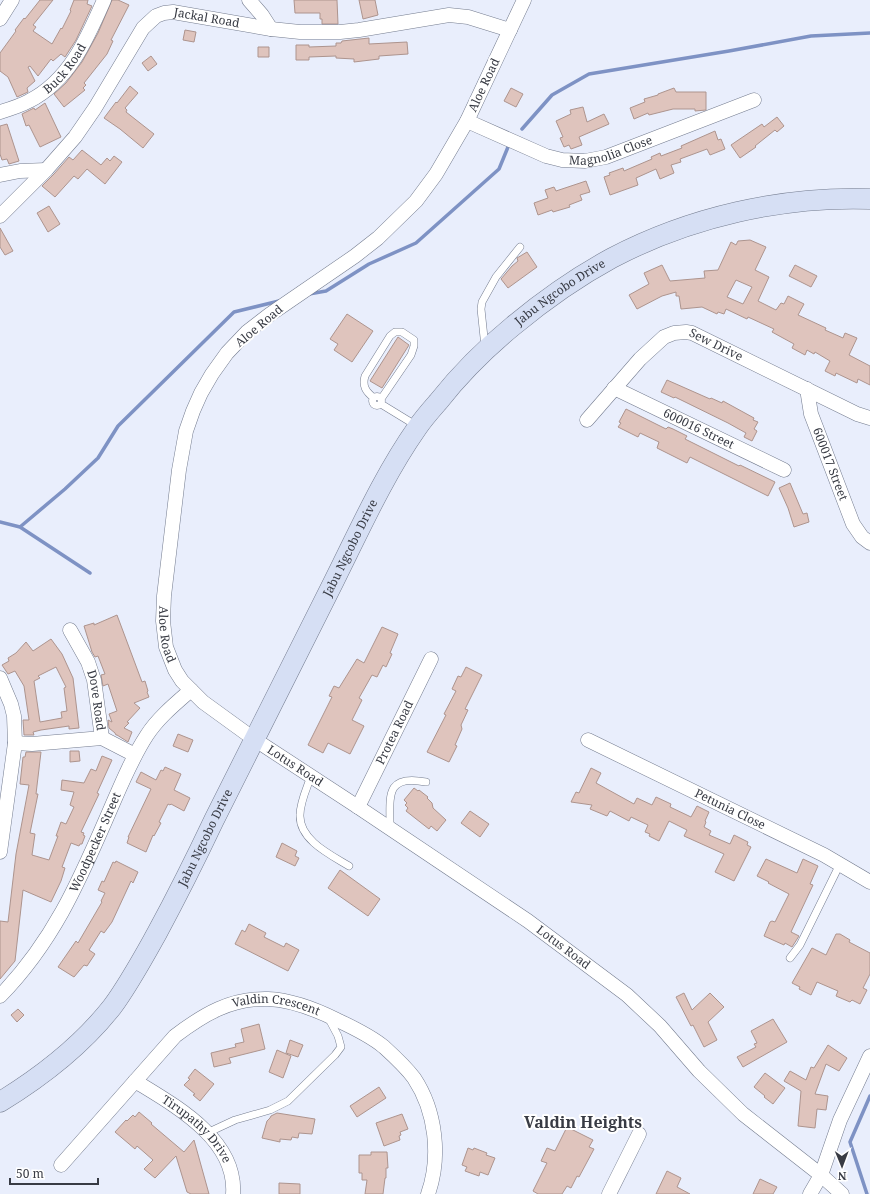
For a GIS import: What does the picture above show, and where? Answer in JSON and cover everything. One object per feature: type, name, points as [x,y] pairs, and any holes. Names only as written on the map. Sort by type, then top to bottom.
[{"type":"main road","name":"Jabu Ngcobo Drive","points":[[0,1102],[45,1071],[80,1042],[111,1008],[140,964],[175,899],[375,500],[418,426],[456,379],[486,349],[529,313],[570,284],[612,258],[670,232],[703,221],[759,208],[821,200],[870,199]]},
{"type":"street","points":[[0,19],[12,0]]},
{"type":"street","name":"Buck Road","points":[[0,112],[29,101],[52,84],[80,52],[89,36],[104,0]]},
{"type":"street","points":[[249,0],[262,15],[271,29]]},
{"type":"street","name":"Aloe Road","points":[[254,739],[203,702],[191,690],[179,675],[170,659],[166,647],[163,621],[164,596],[182,449],[193,411],[212,374],[227,353],[248,332],[269,315],[355,256],[394,224],[416,201],[436,174],[467,121],[524,0]]},
{"type":"street","name":"Jackal Road","points":[[0,216],[59,155],[83,125],[111,83],[125,56],[143,28],[156,16],[164,13],[173,12],[271,29],[300,32],[340,32],[372,29],[449,15],[468,17],[510,30]]},
{"type":"street","name":"Magnolia Close","points":[[467,121],[546,156],[562,160],[585,161],[606,157],[754,100]]},
{"type":"street","points":[[0,175],[20,171],[46,170]]},
{"type":"street","name":"Sew Drive","points":[[587,420],[640,359],[664,337],[674,333],[686,332],[692,333],[857,414],[870,418]]},
{"type":"street","name":"600016 Street","points":[[614,388],[784,470]]},
{"type":"street","name":"600017 Street","points":[[807,389],[811,414],[853,524],[866,540]]},
{"type":"street","name":"Dove Road","points":[[70,630],[88,662],[94,680],[102,738],[135,756]]},
{"type":"street","name":"Protea Road","points":[[358,807],[431,659]]},
{"type":"street","points":[[0,678],[11,704],[14,716],[15,743],[0,852]]},
{"type":"street","name":"Woodpecker Street","points":[[0,996],[18,978],[47,939],[83,872],[135,756],[153,727],[191,690]]},
{"type":"street","points":[[15,743],[32,744],[102,738]]},
{"type":"street","name":"Lotus Road","points":[[254,739],[528,921],[627,996],[660,1026],[699,1071],[743,1114],[821,1175],[842,1194]]},
{"type":"street","name":"Petunia Close","points":[[588,740],[840,864],[870,882]]},
{"type":"street","name":"Valdin Crescent","points":[[61,1165],[175,1036],[196,1020],[222,1007],[234,1003],[269,999],[307,1007],[350,1026],[383,1046],[403,1064],[414,1079],[424,1098],[431,1117],[435,1141],[435,1166],[432,1183],[428,1194]]},
{"type":"street","points":[[810,1194],[821,1175],[840,1120],[870,1056]]},
{"type":"street","name":"Tirupathy Drive","points":[[135,1081],[179,1108],[201,1126],[215,1141],[224,1156],[231,1173],[233,1194]]},
{"type":"street","points":[[609,1194],[639,1134]]},
{"type":"lane","points":[[486,349],[481,309],[482,302],[496,277],[520,247]]},
{"type":"lane","points":[[379,400],[413,350],[414,340],[402,332],[395,332],[390,336],[365,376],[365,388],[366,392],[418,426]]},
{"type":"lane","points":[[311,776],[301,808],[301,824],[312,840],[349,866]]},
{"type":"lane","points":[[390,828],[390,798],[396,785],[406,780],[426,782]]},
{"type":"lane","points":[[790,958],[800,945],[840,864]]},
{"type":"lane","points":[[207,1133],[235,1120],[288,1102],[335,1055],[341,1047],[334,1027],[325,1014]]},
{"type":"building","points":[[40,0],[53,0],[33,25],[36,27],[33,31],[52,44],[71,11],[70,10],[74,0],[88,0],[87,4],[92,6],[76,40],[65,57],[61,54],[53,61],[51,59],[38,76],[30,66],[28,67],[35,81],[27,88],[28,92],[17,97],[8,77],[0,71],[0,53],[24,18],[25,19]]},
{"type":"building","points":[[112,0],[118,0],[129,5],[111,40],[113,41],[107,54],[84,83],[86,85],[83,88],[85,90],[64,107],[54,94],[66,83],[82,62],[98,33]]},
{"type":"building","points":[[294,0],[337,0],[338,24],[322,24],[320,13],[295,13]]},
{"type":"building","points":[[359,0],[375,0],[378,15],[363,19]]},
{"type":"building","points":[[185,30],[196,32],[194,42],[183,40]]},
{"type":"building","points":[[369,38],[369,44],[407,42],[408,54],[379,56],[379,59],[354,62],[354,59],[336,58],[336,56],[309,57],[309,60],[296,60],[296,45],[309,45],[309,47],[336,46],[336,43],[341,43],[342,41]]},
{"type":"building","points":[[258,47],[269,47],[269,57],[258,57]]},
{"type":"building","points":[[151,56],[157,64],[148,71],[142,63]]},
{"type":"building","points":[[130,86],[138,93],[125,108],[127,110],[126,112],[154,134],[143,148],[104,118]]},
{"type":"building","points":[[511,88],[523,94],[516,107],[504,101]]},
{"type":"building","points":[[674,88],[676,92],[706,92],[706,110],[695,111],[695,109],[673,109],[649,115],[648,113],[634,119],[630,108],[645,102],[644,99]]},
{"type":"building","points":[[45,103],[61,137],[40,147],[29,125],[26,126],[22,114],[34,108],[35,110]]},
{"type":"building","points":[[583,107],[587,122],[604,114],[609,124],[579,137],[582,145],[571,149],[569,145],[564,147],[560,138],[563,137],[556,121],[571,114],[570,110]]},
{"type":"building","points":[[777,117],[784,126],[777,132],[775,130],[755,146],[756,147],[740,158],[731,145],[762,124],[764,127]]},
{"type":"building","points":[[7,124],[19,161],[9,164],[7,159],[2,160],[0,154],[0,126]]},
{"type":"building","points":[[715,131],[718,140],[721,139],[725,149],[710,155],[707,149],[680,159],[681,162],[671,165],[674,173],[660,179],[656,169],[636,178],[638,185],[610,195],[604,177],[610,175],[609,173],[623,168],[624,171],[652,159],[651,157],[660,153],[661,156],[682,148],[681,146]]},
{"type":"building","points":[[82,150],[101,165],[107,158],[110,161],[114,156],[122,162],[105,184],[87,169],[78,179],[74,176],[55,197],[42,186],[69,157],[73,160]]},
{"type":"building","points":[[586,181],[590,192],[580,195],[582,200],[569,205],[570,207],[553,212],[552,210],[538,215],[534,203],[548,198],[545,190],[554,187],[556,191]]},
{"type":"building","points":[[49,206],[60,224],[48,232],[37,213]]},
{"type":"building","points":[[0,228],[13,251],[5,255],[0,247]]},
{"type":"building","points":[[750,240],[766,247],[755,270],[769,277],[758,301],[776,310],[781,303],[784,304],[788,296],[804,304],[798,315],[843,338],[845,333],[857,338],[849,355],[870,366],[870,385],[858,379],[857,383],[836,373],[835,376],[825,371],[830,361],[815,352],[814,354],[807,350],[805,355],[792,348],[794,344],[772,332],[774,329],[748,317],[747,319],[726,309],[724,314],[718,312],[717,314],[702,307],[681,309],[679,296],[676,296],[676,292],[662,296],[637,309],[629,295],[649,284],[644,273],[662,265],[670,281],[705,278],[704,271],[718,270],[731,242],[736,245],[738,241]],"holes":[[[736,280],[752,287],[743,304],[727,297]]]},
{"type":"building","points":[[527,252],[537,267],[508,288],[501,279],[518,261],[517,258]]},
{"type":"building","points":[[795,265],[817,276],[811,287],[789,276]]},
{"type":"building","points":[[347,314],[373,331],[352,362],[334,350],[338,344],[330,339]]},
{"type":"building","points":[[398,337],[409,345],[382,388],[370,381]]},
{"type":"building","points":[[667,380],[710,399],[711,398],[722,403],[723,401],[754,418],[753,420],[758,422],[754,429],[757,431],[752,441],[744,437],[746,433],[728,423],[675,397],[674,398],[661,392]]},
{"type":"building","points":[[626,409],[666,429],[668,427],[673,429],[687,436],[685,439],[775,482],[768,496],[690,457],[687,463],[657,448],[659,442],[640,433],[638,437],[618,427]]},
{"type":"building","points":[[790,483],[803,514],[807,513],[809,522],[794,527],[788,508],[779,488]]},
{"type":"building","points":[[117,615],[142,682],[145,681],[149,697],[134,703],[140,708],[127,722],[129,723],[124,728],[132,732],[128,742],[116,735],[109,728],[108,720],[112,722],[109,714],[117,711],[108,684],[103,686],[101,675],[105,674],[98,656],[95,657],[92,652],[84,626],[94,623],[94,625]]},
{"type":"building","points":[[382,627],[398,634],[386,667],[383,665],[377,677],[372,675],[359,698],[362,700],[352,720],[364,726],[350,754],[328,743],[323,753],[308,745],[332,697],[329,696],[334,686],[339,688],[357,659],[364,663]]},
{"type":"building","points":[[51,639],[62,654],[73,678],[79,728],[69,729],[69,726],[33,732],[34,735],[24,735],[23,720],[29,720],[24,686],[15,671],[8,674],[2,665],[9,661],[8,658],[16,653],[26,642],[33,651]],"holes":[[[56,667],[66,687],[64,688],[67,711],[61,712],[62,718],[40,722],[34,681],[40,678],[38,676]]]},
{"type":"building","points":[[466,667],[482,675],[465,709],[468,710],[461,725],[462,729],[455,745],[457,746],[449,762],[427,752],[446,715],[444,714],[456,691],[452,689],[458,676],[461,677]]},
{"type":"building","points":[[178,734],[193,740],[188,752],[173,746]]},
{"type":"building","points":[[70,751],[79,751],[80,761],[70,762]]},
{"type":"building","points":[[26,752],[41,752],[36,794],[38,794],[30,833],[35,834],[32,855],[49,860],[58,836],[56,836],[61,822],[66,824],[74,807],[70,805],[74,792],[61,790],[62,780],[84,783],[91,769],[96,771],[102,756],[112,760],[97,793],[99,794],[81,832],[84,833],[83,835],[85,836],[82,844],[79,846],[71,843],[62,867],[65,868],[61,881],[51,902],[23,890],[15,961],[0,979],[0,921],[8,922],[16,854],[29,785],[20,784],[23,757],[25,757]]},
{"type":"building","points":[[165,767],[181,774],[174,790],[190,798],[184,811],[171,804],[168,804],[159,822],[161,823],[154,836],[153,835],[146,852],[127,843],[128,837],[151,789],[136,782],[141,772],[156,780],[161,770],[163,771]]},
{"type":"building","points":[[591,768],[601,773],[596,783],[634,804],[637,798],[652,805],[656,797],[671,804],[670,807],[691,817],[697,806],[709,812],[704,827],[711,831],[709,835],[730,844],[734,835],[748,842],[747,845],[751,847],[734,881],[715,872],[724,854],[684,836],[687,830],[669,821],[659,841],[649,836],[650,834],[645,832],[648,825],[631,817],[629,821],[610,811],[607,816],[590,809],[592,805],[571,802],[576,792],[579,793]]},
{"type":"building","points":[[414,788],[428,797],[427,798],[432,803],[433,808],[446,820],[437,831],[431,826],[429,829],[406,811],[408,808],[405,805],[407,803],[404,800]]},
{"type":"building","points":[[470,811],[489,824],[480,837],[461,823]]},
{"type":"building","points":[[282,843],[297,851],[295,856],[299,858],[295,866],[276,857]]},
{"type":"building","points":[[766,859],[797,873],[803,859],[818,866],[810,884],[813,885],[791,932],[799,936],[792,947],[764,936],[770,922],[775,922],[789,894],[757,876]]},
{"type":"building","points":[[116,861],[138,872],[133,883],[131,881],[112,922],[104,933],[101,931],[89,950],[95,954],[87,966],[84,965],[74,977],[58,967],[76,941],[78,943],[102,902],[101,901],[105,893],[98,890],[102,881],[104,882],[113,862],[115,863]]},
{"type":"building","points":[[340,870],[380,899],[368,916],[328,888]]},
{"type":"building","points":[[249,924],[266,933],[264,937],[284,947],[286,943],[299,950],[288,971],[235,944],[242,930],[245,932]]},
{"type":"building","points":[[836,934],[840,934],[850,940],[849,942],[870,953],[870,974],[863,988],[867,990],[860,1004],[852,1000],[850,1002],[836,996],[838,991],[817,982],[811,995],[799,989],[800,987],[792,983],[812,948],[826,955]]},
{"type":"building","points":[[684,993],[692,1010],[710,993],[724,1007],[708,1022],[717,1040],[704,1047],[676,997]]},
{"type":"building","points":[[18,1009],[24,1015],[17,1022],[11,1015]]},
{"type":"building","points":[[773,1019],[787,1042],[743,1067],[737,1057],[756,1047],[754,1044],[757,1043],[751,1031]]},
{"type":"building","points":[[259,1024],[265,1049],[229,1058],[231,1063],[214,1067],[211,1053],[236,1047],[235,1044],[244,1042],[241,1029]]},
{"type":"building","points":[[290,1040],[303,1045],[298,1057],[286,1053]]},
{"type":"building","points":[[828,1045],[847,1058],[839,1071],[826,1064],[815,1094],[828,1096],[826,1110],[817,1109],[815,1128],[798,1126],[801,1091],[784,1081],[790,1071],[806,1080],[811,1067],[814,1068]]},
{"type":"building","points":[[277,1050],[291,1056],[283,1078],[269,1072]]},
{"type":"building","points":[[195,1069],[214,1084],[200,1101],[193,1095],[195,1094],[184,1085],[190,1079],[188,1078]]},
{"type":"building","points":[[765,1073],[785,1088],[773,1104],[754,1087]]},
{"type":"building","points":[[379,1087],[386,1098],[357,1117],[350,1106]]},
{"type":"building","points":[[139,1112],[184,1152],[194,1140],[209,1194],[191,1194],[187,1192],[176,1156],[155,1178],[144,1169],[153,1160],[137,1146],[135,1149],[115,1132],[126,1120],[127,1121],[133,1115],[135,1117]]},
{"type":"building","points":[[277,1113],[315,1119],[312,1134],[299,1133],[298,1138],[292,1137],[291,1140],[280,1139],[280,1142],[262,1138],[267,1121],[271,1116]]},
{"type":"building","points":[[402,1114],[408,1129],[400,1132],[400,1140],[384,1146],[376,1123]]},
{"type":"building","points":[[567,1127],[593,1140],[589,1147],[594,1149],[579,1177],[577,1176],[571,1188],[567,1186],[562,1194],[538,1194],[533,1191],[547,1163],[541,1161],[547,1148],[555,1151]]},
{"type":"building","points":[[468,1148],[473,1150],[474,1148],[495,1158],[488,1175],[480,1172],[479,1176],[465,1171],[467,1167],[462,1165]]},
{"type":"building","points":[[371,1152],[387,1152],[388,1168],[386,1168],[383,1194],[365,1194],[367,1180],[362,1180],[362,1173],[359,1173],[359,1155],[371,1155]]},
{"type":"building","points":[[667,1171],[681,1178],[677,1187],[690,1194],[656,1194]]},
{"type":"building","points":[[760,1179],[777,1187],[773,1194],[753,1194]]},
{"type":"building","points":[[279,1183],[300,1184],[300,1194],[279,1194]]},
{"type":"waterway","points":[[522,129],[552,95],[589,74],[811,36],[870,33]]},
{"type":"waterway","points":[[309,294],[326,291],[369,264],[416,243],[499,169],[508,147]]},
{"type":"waterway","points":[[20,527],[65,489],[98,458],[118,426],[234,312],[279,301]]},
{"type":"waterway","points":[[0,522],[20,527],[90,573]]},
{"type":"waterway","points":[[867,1194],[850,1142],[870,1096]]},
{"type":"district","name":"Valdin Heights","points":[[583,1122]]}]
